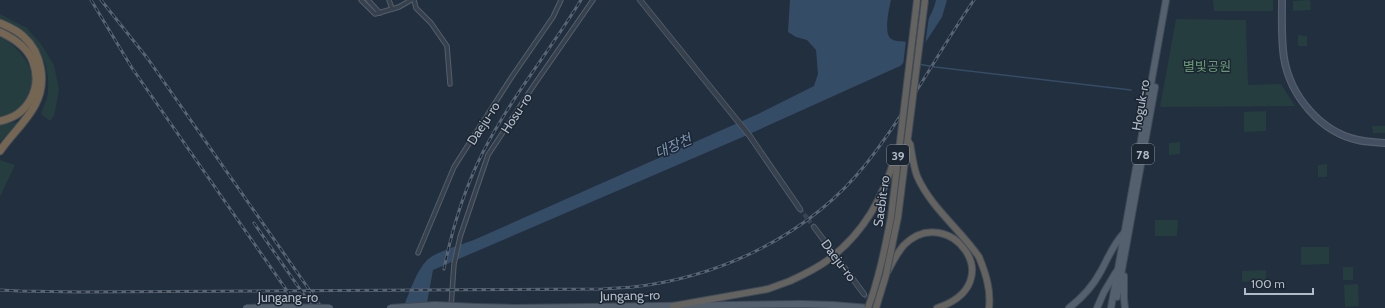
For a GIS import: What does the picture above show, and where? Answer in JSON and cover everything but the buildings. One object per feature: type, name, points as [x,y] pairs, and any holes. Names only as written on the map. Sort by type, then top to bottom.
[{"type":"highway","name":"Saebit-ro","points":[[868,308],[876,287],[887,237],[897,176],[900,137],[917,0]]},
{"type":"highway","name":"Saebit-ro","points":[[877,308],[886,275],[898,217],[925,0]]},
{"type":"highway","points":[[0,23],[15,30],[32,45],[39,60],[42,73],[41,90],[36,104],[0,151]]},
{"type":"highway","points":[[0,32],[13,39],[28,53],[33,61],[37,81],[32,98],[27,106],[10,118],[0,121]]},
{"type":"highway","points":[[909,133],[912,158],[917,174],[924,188],[938,209],[971,245],[979,257],[989,288],[989,308]]},
{"type":"highway","points":[[673,306],[768,289],[790,281],[826,261],[840,250],[870,216],[889,177],[900,137]]},
{"type":"highway","points":[[886,275],[904,245],[916,237],[927,233],[939,233],[958,241],[967,253],[970,260],[972,272],[969,285],[960,297],[937,308]]},
{"type":"main road","name":"Hoguk-ro","points":[[1111,308],[1166,0]]},
{"type":"main road","name":"Hoguk-ro","points":[[1115,308],[1170,0]]},
{"type":"main road","points":[[1282,0],[1282,45],[1286,65],[1296,92],[1306,107],[1318,120],[1343,135],[1357,140],[1385,143]]},
{"type":"main road","points":[[1068,308],[1089,290],[1101,272],[1116,241],[1123,234]]},
{"type":"main road","points":[[1125,256],[1125,308]]},
{"type":"main road","name":"Hoguk-ro","points":[[1097,308],[1104,292],[1119,267]]},
{"type":"main road","name":"Jungang-ro","points":[[390,308],[439,305],[522,308],[801,304],[856,306],[868,308]]},
{"type":"main road","points":[[856,306],[877,308]]},
{"type":"main road","name":"Jungang-ro","points":[[246,308],[330,308]]},
{"type":"street","points":[[360,0],[376,14],[399,7],[412,0],[416,8],[430,23],[447,46],[450,84]]},
{"type":"street","points":[[368,0],[380,13]]},
{"type":"street","points":[[389,0],[392,9]]},
{"type":"street","name":"Daeju-ro","points":[[418,253],[454,167],[511,78],[553,18],[561,0]]},
{"type":"street","name":"Hosu-ro","points":[[451,308],[454,264],[460,237],[488,155],[593,0]]},
{"type":"street","points":[[640,0],[749,135],[800,209]]},
{"type":"street","name":"Daeju-ro","points":[[814,227],[864,294]]},
{"type":"green space","points":[[1213,0],[1273,0],[1273,11],[1214,11]]},
{"type":"green space","points":[[1310,0],[1311,10],[1293,11],[1293,1]]},
{"type":"green space","points":[[0,14],[27,28],[41,44],[54,65],[59,90],[54,116],[50,121],[41,114],[47,96],[48,85],[47,70],[42,54],[33,41],[27,36],[0,20]]},
{"type":"green space","name":"별빛공원","points":[[1176,19],[1246,20],[1248,85],[1281,84],[1295,106],[1160,107]]},
{"type":"green space","points":[[1298,35],[1307,36],[1307,46],[1298,46]]},
{"type":"green space","points":[[0,37],[6,40],[23,56],[30,69],[32,83],[23,105],[15,111],[0,118]]},
{"type":"green space","points":[[1266,111],[1266,131],[1244,132],[1244,112]]},
{"type":"green space","points":[[26,114],[13,130],[0,142],[0,125],[17,122]]},
{"type":"green space","points":[[1372,126],[1385,126],[1385,133],[1373,133]]},
{"type":"green space","points":[[1180,142],[1180,154],[1169,155],[1169,143]]},
{"type":"green space","points":[[0,160],[15,165],[0,197]]},
{"type":"green space","points":[[1327,164],[1327,177],[1318,177],[1318,165]]},
{"type":"green space","points":[[1155,220],[1178,220],[1177,236],[1155,236]]},
{"type":"green space","points":[[1301,247],[1329,247],[1329,264],[1301,265]]},
{"type":"green space","points":[[1343,267],[1353,267],[1353,280],[1343,280]]},
{"type":"green space","points":[[1266,270],[1266,281],[1242,282],[1242,271]]},
{"type":"green space","points":[[1358,284],[1359,306],[1345,307],[1344,285]]},
{"type":"water","points":[[790,0],[891,0],[887,31],[888,35],[894,40],[908,42],[926,23],[936,0],[947,0],[942,17],[927,40],[921,48],[900,66],[745,136],[433,270],[426,308],[403,308],[419,270],[427,260],[436,254],[476,239],[758,114],[814,86],[818,74],[816,50],[807,40],[796,37],[788,32]]},
{"type":"pier","points":[[929,16],[925,46],[903,66],[906,40],[908,40],[920,28]]},
{"type":"waterway","points":[[918,64],[1131,90]]},
{"type":"tunnel","points":[[800,209],[814,227]]},
{"type":"tunnel","points":[[864,294],[875,308]]},
{"type":"railway","points":[[91,0],[132,68],[299,308]]},
{"type":"railway","points":[[101,0],[148,59],[322,308]]},
{"type":"railway","points":[[444,269],[459,210],[482,154],[517,95],[581,0]]},
{"type":"railway","points":[[0,290],[80,292],[603,289],[633,287],[666,282],[699,273],[731,262],[762,248],[791,231],[844,189],[866,164],[895,124],[974,0]]},
{"type":"railway","points":[[254,223],[313,308]]},
{"type":"water label","name":"대장천","points":[[673,146]]}]
